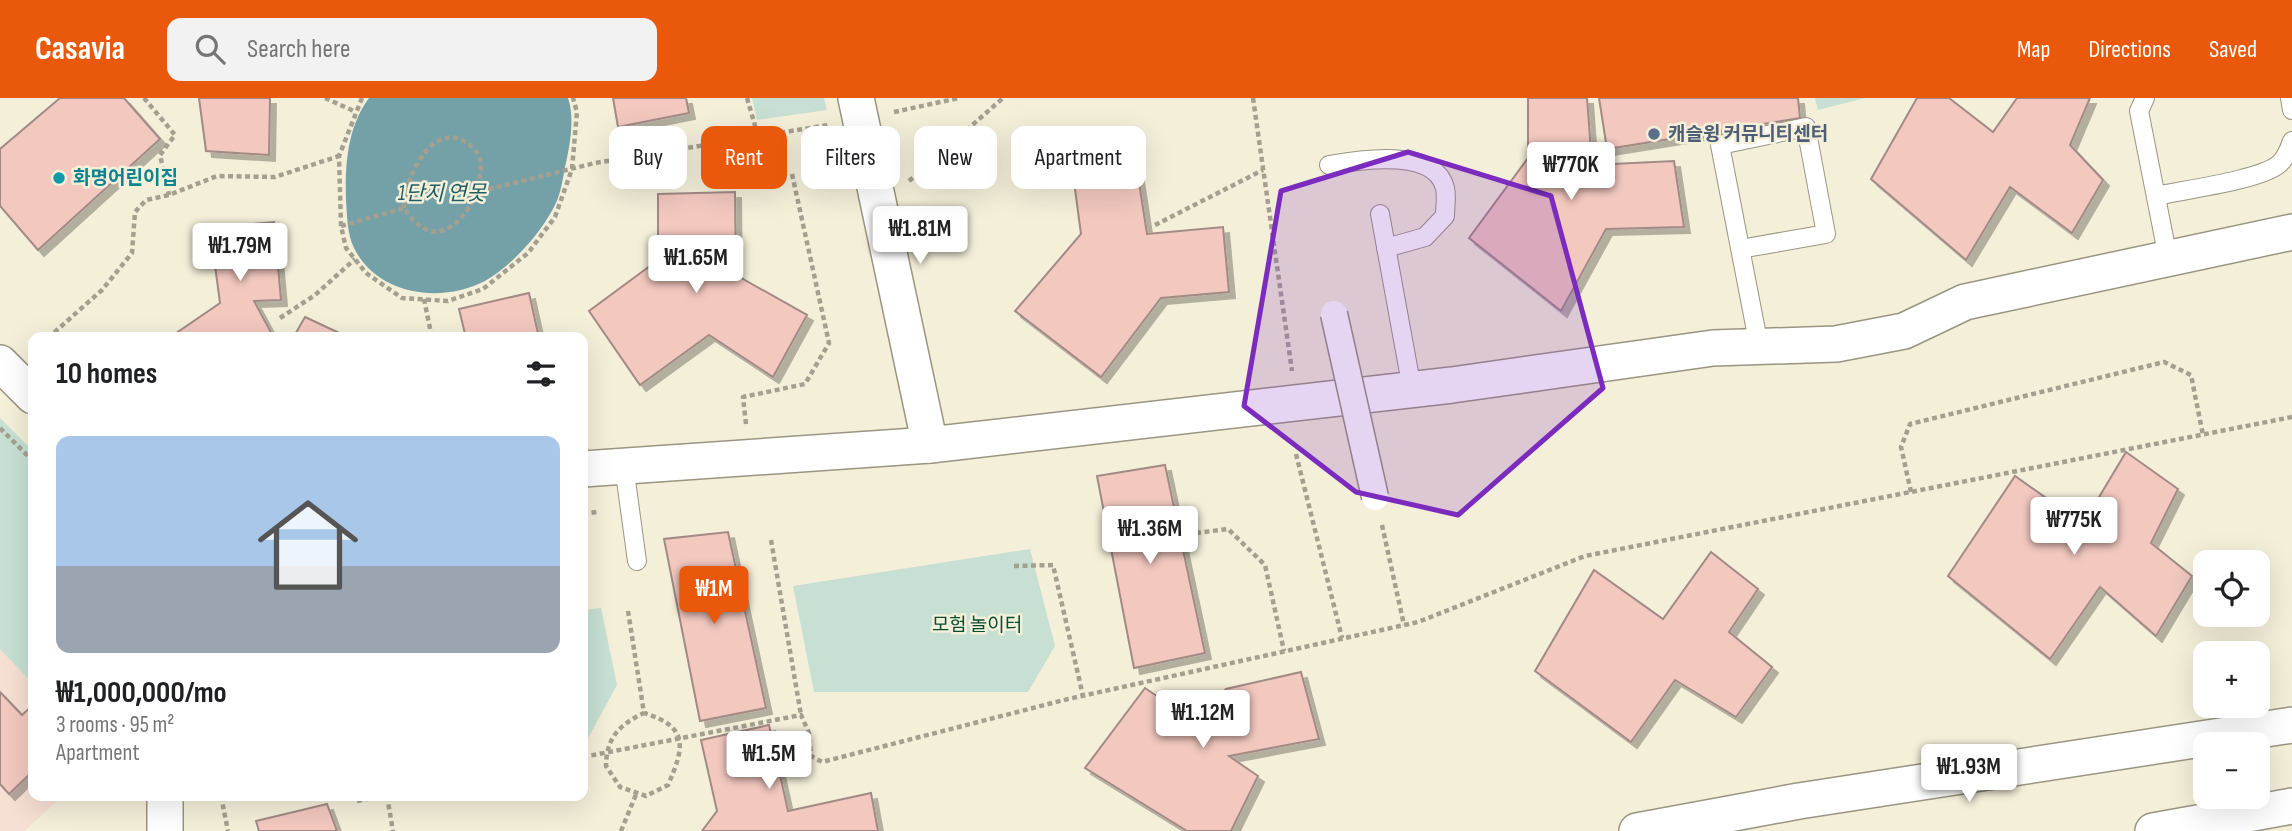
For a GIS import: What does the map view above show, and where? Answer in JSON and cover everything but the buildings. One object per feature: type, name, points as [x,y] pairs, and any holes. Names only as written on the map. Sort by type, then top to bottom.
[{"type":"street","points":[[858,109],[930,445]]},
{"type":"street","points":[[588,469],[930,445],[1412,390],[1713,348],[1836,344],[1904,331],[1965,302],[2292,232]]},
{"type":"street","points":[[1334,314],[1375,496]]},
{"type":"street","points":[[0,363],[28,391]]},
{"type":"street","points":[[1637,831],[1799,801],[2292,725]]},
{"type":"street","points":[[165,801],[166,831]]},
{"type":"street","points":[[2153,831],[2292,806]]},
{"type":"lane","points":[[2145,98],[2139,111],[2168,258]]},
{"type":"lane","points":[[2290,98],[2292,110]]},
{"type":"lane","points":[[1740,249],[1826,234],[1806,127],[1720,145],[1740,249],[1759,346]]},
{"type":"lane","points":[[2156,196],[2248,176],[2277,166],[2287,154],[2292,141]]},
{"type":"lane","points":[[1329,165],[1360,159],[1406,159],[1433,170],[1445,186],[1445,216],[1425,237],[1386,248]]},
{"type":"lane","points":[[1380,214],[1412,390]]},
{"type":"lane","points":[[624,466],[637,561]]},
{"type":"path","points":[[144,98],[175,135],[160,155],[169,195]]},
{"type":"path","points":[[325,98],[356,112]]},
{"type":"path","points":[[362,98],[339,156],[346,248],[366,273],[402,298],[448,301],[483,289],[528,253],[555,217],[570,170],[577,112],[573,98]]},
{"type":"path","points":[[747,98],[755,126]]},
{"type":"path","points":[[787,128],[858,109],[959,98]]},
{"type":"path","points":[[904,186],[1003,98]]},
{"type":"path","points":[[1253,98],[1292,373]]},
{"type":"path","points":[[453,137],[469,144],[476,151],[481,163],[477,192],[461,220],[452,228],[439,232],[415,223],[404,208],[411,173],[424,152],[443,139],[453,137]]},
{"type":"path","points":[[477,192],[570,170],[701,146]]},
{"type":"path","points":[[55,332],[102,290],[132,253],[135,212],[146,200],[169,195],[216,176],[275,177],[339,156]]},
{"type":"path","points":[[1155,225],[1263,170]]},
{"type":"path","points":[[747,428],[743,397],[805,384],[829,343],[792,174]]},
{"type":"path","points":[[343,225],[404,208]]},
{"type":"path","points":[[281,318],[315,295],[355,259]]},
{"type":"path","points":[[424,299],[431,332]]},
{"type":"path","points":[[1911,492],[1901,447],[1910,424],[2164,362],[2191,374],[2203,435]]},
{"type":"path","points":[[771,540],[802,715],[809,733],[811,756],[822,762],[1083,696],[1404,625],[1586,556],[2292,417]]},
{"type":"path","points":[[0,428],[28,456]]},
{"type":"path","points":[[1296,454],[1342,638]]},
{"type":"path","points":[[1375,496],[1404,625]]},
{"type":"path","points":[[588,513],[597,512]]},
{"type":"path","points":[[1196,533],[1228,529],[1265,565],[1284,651]]},
{"type":"path","points":[[1014,566],[1053,565],[1083,696]]},
{"type":"path","points":[[628,611],[644,713]]},
{"type":"path","points":[[644,713],[662,718],[677,730],[681,752],[668,785],[646,796],[620,787],[606,766],[606,752],[611,738],[627,721],[644,713]]},
{"type":"path","points":[[588,756],[802,715]]},
{"type":"path","points":[[621,831],[636,792]]},
{"type":"path","points":[[222,801],[228,831]]},
{"type":"path","points":[[386,801],[393,831]]},
{"type":"highlighted area","points":[[1408,152],[1551,196],[1603,388],[1458,515],[1356,492],[1244,406],[1281,191]]},
{"type":"shaded area","points":[[0,649],[28,679],[28,801],[57,801],[24,831],[0,831]]},
{"type":"green space","points":[[752,98],[824,98],[827,110],[757,120]]},
{"type":"green space","points":[[1815,98],[1865,98],[1818,110]]},
{"type":"green space","points":[[0,418],[28,446],[28,679],[0,649]]},
{"type":"green space","name":"모험 놀이터","points":[[1030,549],[1055,646],[1028,692],[814,692],[793,586]]},
{"type":"green space","points":[[601,608],[617,685],[588,738],[588,609]]},
{"type":"water","name":"1단지 연못","points":[[369,98],[568,98],[571,114],[570,141],[556,203],[526,247],[496,274],[468,288],[430,293],[394,285],[364,264],[354,248],[349,231],[346,174],[352,134]]},
{"type":"place","name":"캐슬윙 커뮤니티센터","points":[[1654,134]]},
{"type":"place","name":"화명어린이집","points":[[59,178]]}]
